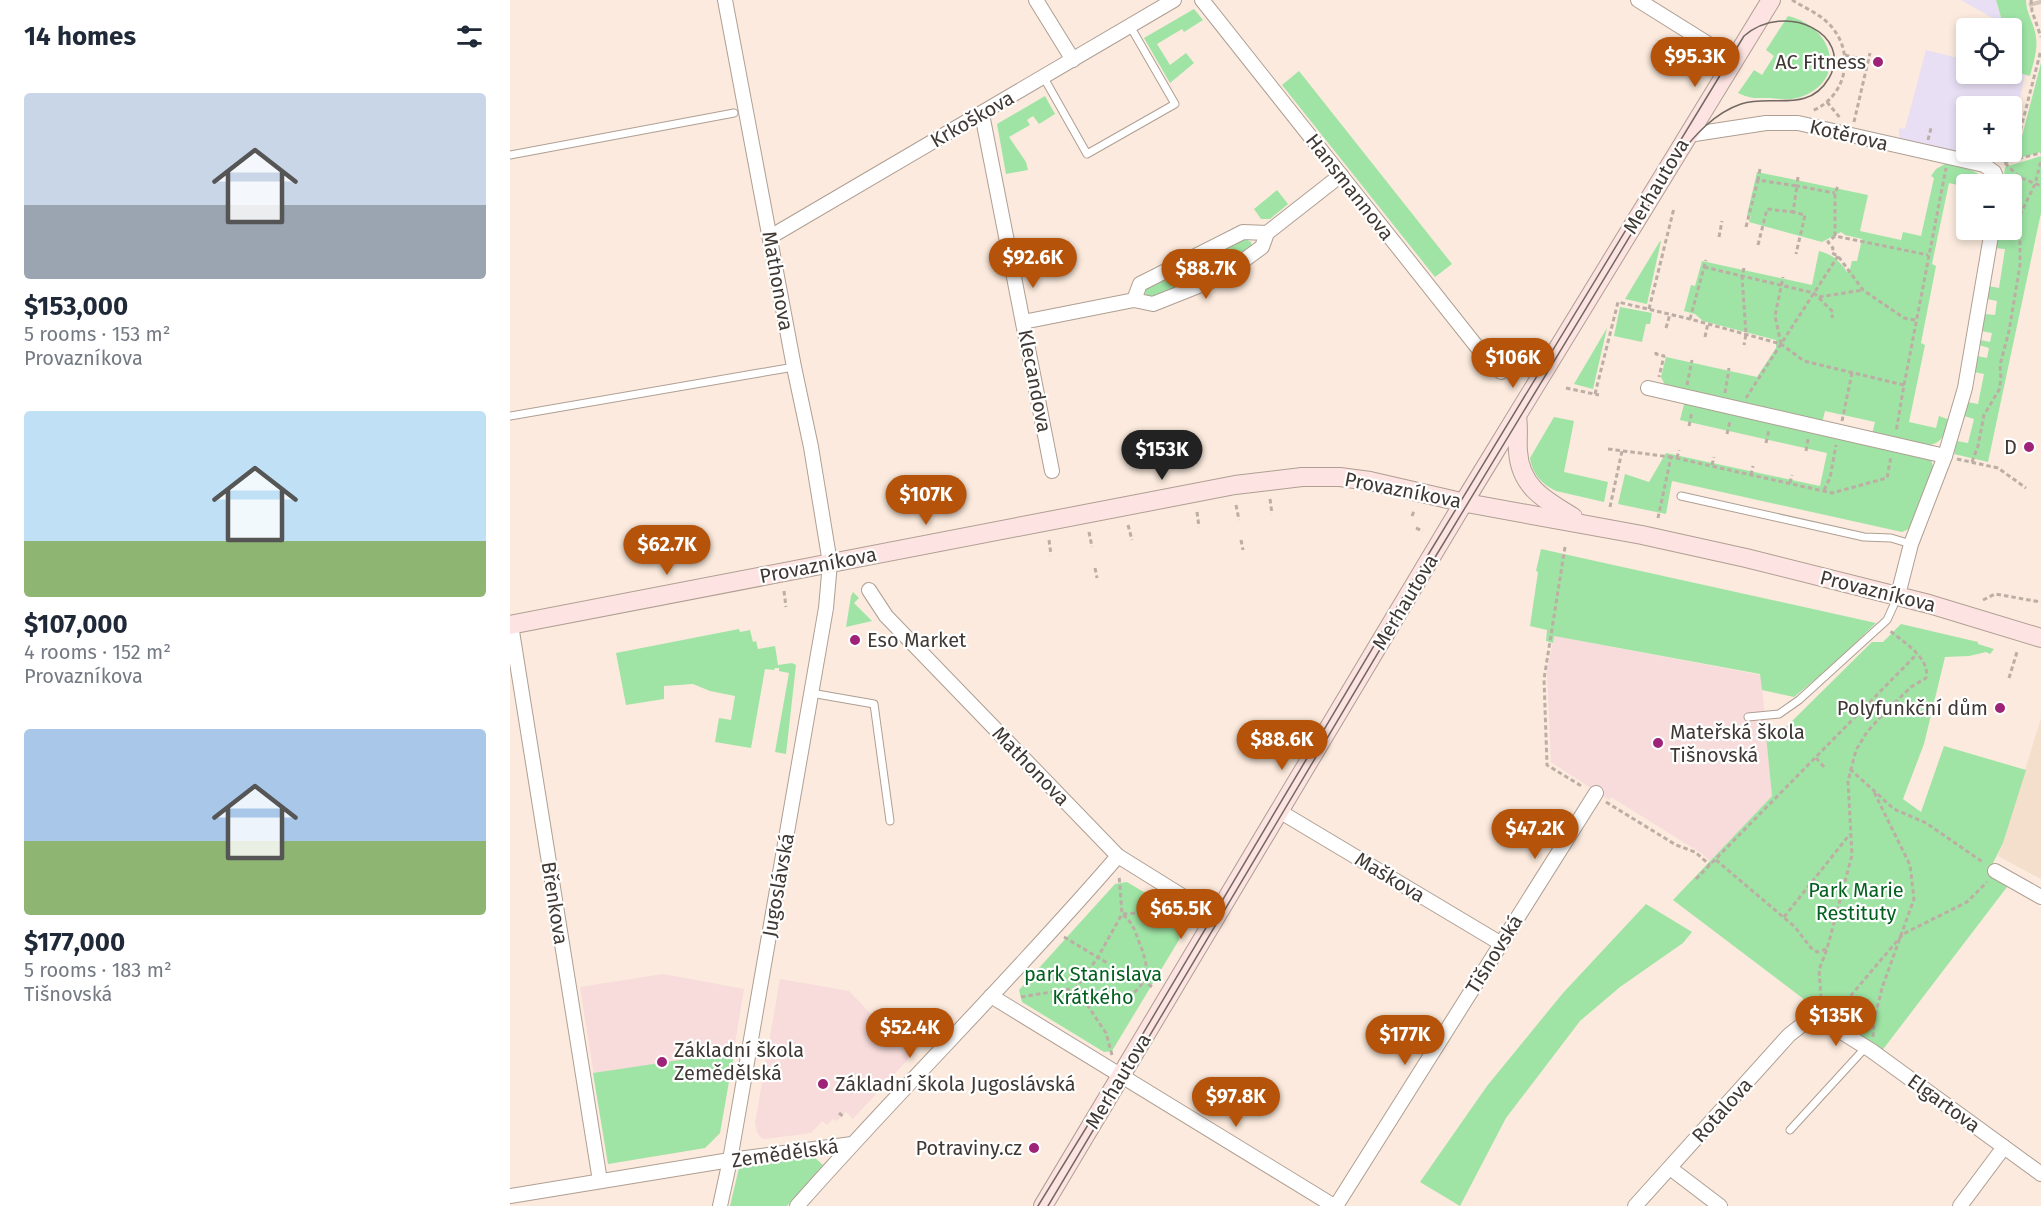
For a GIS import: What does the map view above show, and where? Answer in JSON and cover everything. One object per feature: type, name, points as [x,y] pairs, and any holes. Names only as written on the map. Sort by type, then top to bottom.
[{"type":"main road","name":"Merhautova","points":[[1043,1206],[1464,502],[1771,0]]},
{"type":"main road","points":[[1517,417],[1519,463],[1533,490],[1551,504],[1588,525]]},
{"type":"main road","name":"Provazníkova","points":[[510,625],[1224,487],[1302,477],[1340,477],[1370,481],[1746,558],[1898,596],[2041,638]]},
{"type":"street","name":"Mathonova","points":[[725,0],[811,447],[830,562]]},
{"type":"street","points":[[1036,0],[1074,60]]},
{"type":"street","name":"Krkoškova","points":[[770,237],[1174,0]]},
{"type":"street","name":"Hansmannova","points":[[1202,0],[1485,357],[1501,372]]},
{"type":"street","points":[[1638,0],[1734,60]]},
{"type":"street","name":"Klecandova","points":[[982,114],[1052,471]]},
{"type":"street","name":"Kotěrova","points":[[1688,135],[1776,122],[1798,123],[1984,165],[1995,174]]},
{"type":"street","points":[[1023,322],[1134,300],[1153,304],[1221,277],[1262,247],[1267,233],[1341,175]]},
{"type":"street","points":[[1134,300],[1140,284],[1243,232],[1267,233]]},
{"type":"street","points":[[1898,596],[1911,544],[1945,456],[1965,388],[1990,240]]},
{"type":"street","points":[[1652,389],[1945,456]]},
{"type":"street","name":"Jugoslávská","points":[[720,1206],[730,1160],[811,693],[827,596],[830,562]]},
{"type":"street","name":"Mathonova","points":[[869,590],[886,616],[1118,856],[1216,917]]},
{"type":"street","name":"Břenkova","points":[[510,625],[600,1181]]},
{"type":"street","name":"Tišnovská","points":[[1335,1206],[1596,793]]},
{"type":"street","name":"Maškova","points":[[1279,811],[1500,943]]},
{"type":"street","name":"Zemědělská","points":[[510,1196],[730,1160],[852,1144],[997,1000],[1118,856]]},
{"type":"street","points":[[1995,871],[2041,897]]},
{"type":"street","points":[[997,1000],[1335,1206]]},
{"type":"street","name":"Elgartova","points":[[1814,1020],[1827,1023],[1869,1049],[2041,1174]]},
{"type":"street","name":"Rotalova","points":[[1635,1206],[1790,1035],[1804,1022],[1814,1020]]},
{"type":"street","points":[[797,1206],[852,1144]]},
{"type":"street","points":[[1960,1206],[2004,1148]]},
{"type":"street","points":[[1670,1168],[1720,1206]]},
{"type":"lane","points":[[1044,78],[1087,154],[1175,104],[1130,26]]},
{"type":"lane","points":[[510,154],[734,112]]},
{"type":"lane","points":[[510,416],[794,367]]},
{"type":"lane","points":[[1681,496],[1864,537],[1891,538],[1911,544]]},
{"type":"lane","points":[[1748,717],[1779,714],[1799,700],[1887,620],[1898,596]]},
{"type":"lane","points":[[811,693],[874,704],[890,821]]},
{"type":"lane","points":[[1790,1130],[1869,1049]]},
{"type":"path","points":[[1792,0],[1827,21],[1838,35],[1845,55],[1843,79]]},
{"type":"path","points":[[2031,0],[2032,11],[2041,37]]},
{"type":"path","points":[[2022,124],[2041,50]]},
{"type":"path","points":[[1851,135],[1870,53]]},
{"type":"path","points":[[1845,55],[1868,61]]},
{"type":"path","points":[[1929,135],[1931,128]]},
{"type":"path","points":[[2022,157],[2041,153]]},
{"type":"path","points":[[1895,438],[1915,320],[1948,157]]},
{"type":"path","points":[[1972,462],[1978,446],[1984,415],[1999,390],[2000,365],[2009,331],[2020,265],[2020,215],[2035,184],[2041,161]]},
{"type":"path","points":[[1746,226],[1760,169]]},
{"type":"path","points":[[1793,212],[1798,177]]},
{"type":"path","points":[[1758,180],[1835,193]]},
{"type":"path","points":[[1838,186],[1835,193],[1835,236],[1828,242],[1833,248],[1832,253],[1838,256],[1863,291],[1904,318],[1915,320]]},
{"type":"path","points":[[1650,309],[1674,208]]},
{"type":"path","points":[[1758,245],[1767,208],[1793,212],[1805,215],[1796,254]]},
{"type":"path","points":[[1719,237],[1722,221]]},
{"type":"path","points":[[1835,236],[1928,255]]},
{"type":"path","points":[[1739,409],[1838,256]]},
{"type":"path","points":[[1690,319],[1706,260]]},
{"type":"path","points":[[1704,267],[1814,293],[1833,312],[1832,318]]},
{"type":"path","points":[[1744,268],[1742,276],[1746,334],[1744,345]]},
{"type":"path","points":[[1781,345],[1775,316],[1783,277]]},
{"type":"path","points":[[1819,297],[1863,291]]},
{"type":"path","points":[[1566,388],[1597,395],[1618,302],[1708,323],[1781,345],[1803,361],[1904,385]]},
{"type":"path","points":[[1666,328],[1670,314]]},
{"type":"path","points":[[1705,337],[1708,323]]},
{"type":"path","points":[[1652,389],[1664,356],[1656,352]]},
{"type":"path","points":[[1685,396],[1692,360]]},
{"type":"path","points":[[1722,405],[1729,368]]},
{"type":"path","points":[[1824,491],[1830,478],[1852,373]]},
{"type":"path","points":[[1608,449],[1677,458],[1832,493],[1887,478],[1893,448]]},
{"type":"path","points":[[1677,458],[1679,450]]},
{"type":"path","points":[[1610,507],[1622,451]]},
{"type":"path","points":[[1945,456],[1998,468],[2026,488]]},
{"type":"path","points":[[1658,518],[1671,457]]},
{"type":"path","points":[[1712,465],[1713,457]]},
{"type":"path","points":[[1751,474],[1753,466]]},
{"type":"path","points":[[1790,483],[1792,475]]},
{"type":"path","points":[[1270,499],[1272,514]]},
{"type":"path","points":[[1236,505],[1239,520]]},
{"type":"path","points":[[1412,516],[1414,511]]},
{"type":"path","points":[[1197,512],[1199,527]]},
{"type":"path","points":[[1128,525],[1131,540]]},
{"type":"path","points":[[1416,528],[1423,531]]},
{"type":"path","points":[[1089,532],[1092,547]]},
{"type":"path","points":[[1049,540],[1052,555]]},
{"type":"path","points":[[1241,540],[1243,550]]},
{"type":"path","points":[[1565,547],[1544,680],[1547,765],[1596,793],[1604,801],[1676,845],[1695,852],[1710,865]]},
{"type":"path","points":[[1095,568],[1097,578]]},
{"type":"path","points":[[784,591],[786,608]]},
{"type":"path","points":[[1983,600],[1995,594],[2041,602]]},
{"type":"path","points":[[1819,970],[1819,984],[1821,999],[1819,970],[1827,949],[1852,855],[1848,781],[1856,750],[1867,732],[1911,687],[1926,678],[1927,666],[1917,654],[1882,624]]},
{"type":"path","points":[[2009,678],[2017,652]]},
{"type":"path","points":[[1696,879],[1917,654]]},
{"type":"path","points":[[1816,758],[1824,767]]},
{"type":"path","points":[[1832,1016],[1903,934],[1967,902],[1983,888],[1995,871],[1926,823],[1894,809],[1850,768]]},
{"type":"path","points":[[1869,1049],[1882,988],[1914,899],[1910,865],[1872,788]]},
{"type":"path","points":[[1784,917],[1851,833]]},
{"type":"path","points":[[1716,860],[1795,927],[1811,948],[1817,952],[1827,949]]},
{"type":"path","points":[[1076,988],[1098,957],[1122,914],[1121,877]]},
{"type":"path","points":[[1122,914],[1162,912],[1192,920]]},
{"type":"path","points":[[997,1000],[1076,988],[1092,999],[1109,1002],[1126,999],[1135,993],[1146,967],[1132,921],[1122,914]]},
{"type":"path","points":[[1062,936],[1109,964]]},
{"type":"path","points":[[1142,980],[1154,988]]},
{"type":"path","points":[[1076,988],[1106,1033],[1113,1056]]},
{"type":"path","points":[[839,1113],[844,1117]]},
{"type":"shaded area","points":[[1961,0],[1996,0],[2001,18],[1992,18]]},
{"type":"shaded area","points":[[1926,50],[1956,58],[1956,84],[2022,84],[2022,74],[2025,75],[2020,96],[1956,96],[1956,152],[1903,141],[1899,136],[1899,128],[1905,129]]},
{"type":"shaded area","name":"Mateřská škola Tišnovská","points":[[1554,636],[1761,675],[1772,796],[1710,861],[1701,853],[1611,797],[1609,800],[1551,762],[1547,671]]},
{"type":"shaded area","points":[[2041,718],[2041,879],[1998,856]]},
{"type":"shaded area","name":"Základní škola Zemědělská","points":[[663,974],[744,989],[720,1133],[705,1148],[608,1164],[580,987]]},
{"type":"shaded area","name":"Základní škola Jugoslávská","points":[[780,979],[849,991],[911,1056],[853,1119],[846,1112],[837,1121],[833,1119],[827,1125],[822,1121],[811,1133],[765,1139],[761,1138],[757,1132],[755,1123]]},
{"type":"green space","points":[[1996,0],[2026,0],[2036,43],[2030,76],[2022,74],[2022,18],[2001,18]]},
{"type":"green space","points":[[1194,9],[1203,20],[1184,32],[1182,29],[1157,44],[1170,65],[1186,53],[1194,63],[1170,83],[1144,38]]},
{"type":"green space","points":[[1788,16],[1804,22],[1817,31],[1825,43],[1830,56],[1829,68],[1824,80],[1813,91],[1794,99],[1753,98],[1738,93],[1754,70],[1762,75],[1774,56],[1766,50]]},
{"type":"green space","points":[[2041,63],[2041,152],[2022,157],[2022,136]]},
{"type":"green space","points":[[1299,71],[1452,264],[1435,277],[1282,85]]},
{"type":"green space","points":[[1045,96],[1055,114],[1039,124],[1033,116],[1027,120],[1030,125],[1009,137],[1026,162],[1028,170],[1006,174],[997,124]]},
{"type":"green space","points":[[2041,156],[2041,213],[1988,462],[1954,454],[1957,441],[1968,443],[1974,419],[1964,416],[1967,402],[1978,404],[1984,374],[1974,372],[1977,356],[1987,358],[1989,348],[1979,345],[1980,340],[1990,342],[1992,333],[1981,331],[1985,314],[1995,315],[1997,301],[1987,299],[1989,286],[1999,288],[2005,249],[1995,248],[1996,240],[2022,240],[2022,174],[2004,174],[2005,167]]},
{"type":"green space","points":[[1945,164],[1978,174],[1956,174],[1956,185],[1949,183],[1932,264],[1936,266],[1921,343],[1925,345],[1909,422],[1936,428],[1939,416],[1950,420],[1945,434],[1939,441],[1925,445],[1872,434],[1875,422],[1825,411],[1822,423],[1676,390],[1665,385],[1661,377],[1666,357],[1757,377],[1776,348],[1776,340],[1703,321],[1695,314],[1684,311],[1691,285],[1695,286],[1702,261],[1812,285],[1819,251],[1835,258],[1847,272],[1852,261],[1857,261],[1862,239],[1841,232],[1822,242],[1749,222],[1751,216],[1747,215],[1757,172],[1868,195],[1860,231],[1901,240],[1903,232],[1921,236],[1934,178],[1931,176],[1936,169]]},
{"type":"green space","points":[[1277,190],[1288,204],[1270,219],[1261,219],[1254,209]]},
{"type":"green space","points":[[1245,239],[1251,242],[1252,247],[1227,267],[1153,300],[1146,298],[1147,287]]},
{"type":"green space","points":[[1660,241],[1647,304],[1625,299]]},
{"type":"green space","points":[[1620,307],[1652,313],[1650,324],[1646,324],[1642,342],[1614,336]]},
{"type":"green space","points":[[1607,328],[1593,389],[1574,384]]},
{"type":"green space","points":[[1685,400],[1931,460],[1934,469],[1911,528],[1902,532],[1672,481],[1666,514],[1618,504],[1625,474],[1649,482],[1666,453],[1820,486],[1827,453],[1680,420]]},
{"type":"green space","points":[[1554,417],[1574,421],[1564,472],[1608,482],[1604,502],[1556,491],[1542,482],[1535,474],[1530,458]]},
{"type":"green space","points":[[1541,549],[1876,623],[1835,663],[1794,697],[1762,690],[1760,674],[1554,636],[1553,643],[1546,641],[1547,630],[1530,626],[1538,572],[1536,571]]},
{"type":"green space","points":[[853,592],[859,598],[854,603],[872,621],[846,627],[851,596]]},
{"type":"green space","name":"Park Marie Restituty","points":[[1901,624],[1978,642],[1978,644],[1994,649],[1990,654],[1986,652],[1969,656],[1945,657],[1924,744],[1903,799],[1921,812],[1944,746],[2026,770],[2003,843],[1989,871],[2007,887],[1881,1052],[1805,1000],[1673,900],[1772,796],[1765,725],[1786,727],[1872,642],[1883,642]]},
{"type":"green space","points":[[739,629],[740,632],[750,630],[753,642],[756,641],[758,649],[775,646],[778,665],[792,663],[796,665],[786,754],[775,752],[789,673],[779,671],[779,668],[765,669],[751,748],[715,742],[719,718],[731,720],[735,696],[710,691],[693,684],[664,686],[664,699],[626,705],[616,653]]},
{"type":"green space","name":"park Stanislava Krátkého","points":[[1127,882],[1187,918],[1188,925],[1112,1051],[1104,1052],[1022,1002],[1019,990],[1115,884]]},
{"type":"green space","points":[[1646,904],[1692,932],[1683,943],[1620,987],[1580,1021],[1506,1118],[1460,1206],[1420,1182],[1487,1086],[1563,993]]},
{"type":"green space","points":[[734,1052],[720,1133],[705,1148],[608,1164],[593,1073]]},
{"type":"green space","points":[[814,1157],[823,1165],[787,1206],[730,1206],[739,1168]]},
{"type":"tunnel","points":[[2040,0],[2041,4]]},
{"type":"tram line","points":[[1038,1206],[1428,555],[1744,36],[1761,26],[1779,21],[1796,22],[1812,27],[1824,36],[1832,48],[1834,62],[1829,78],[1811,96],[1789,101],[1753,101],[1731,108],[1705,126],[1678,157],[1434,559],[1048,1206]]},
{"type":"place","name":"AC Fitness","points":[[1878,62]]},
{"type":"place","name":"D","points":[[2029,447]]},
{"type":"place","name":"Eso Market","points":[[855,640]]},
{"type":"place","name":"Polyfunkční dům","points":[[2000,708]]},
{"type":"place","name":"Mateřská škola Tišnovská","points":[[1658,743]]},
{"type":"place","name":"Základní škola Zemědělská","points":[[662,1062]]},
{"type":"place","name":"Základní škola Jugoslávská","points":[[823,1084]]},
{"type":"place","name":"Potraviny.cz","points":[[1034,1148]]}]
